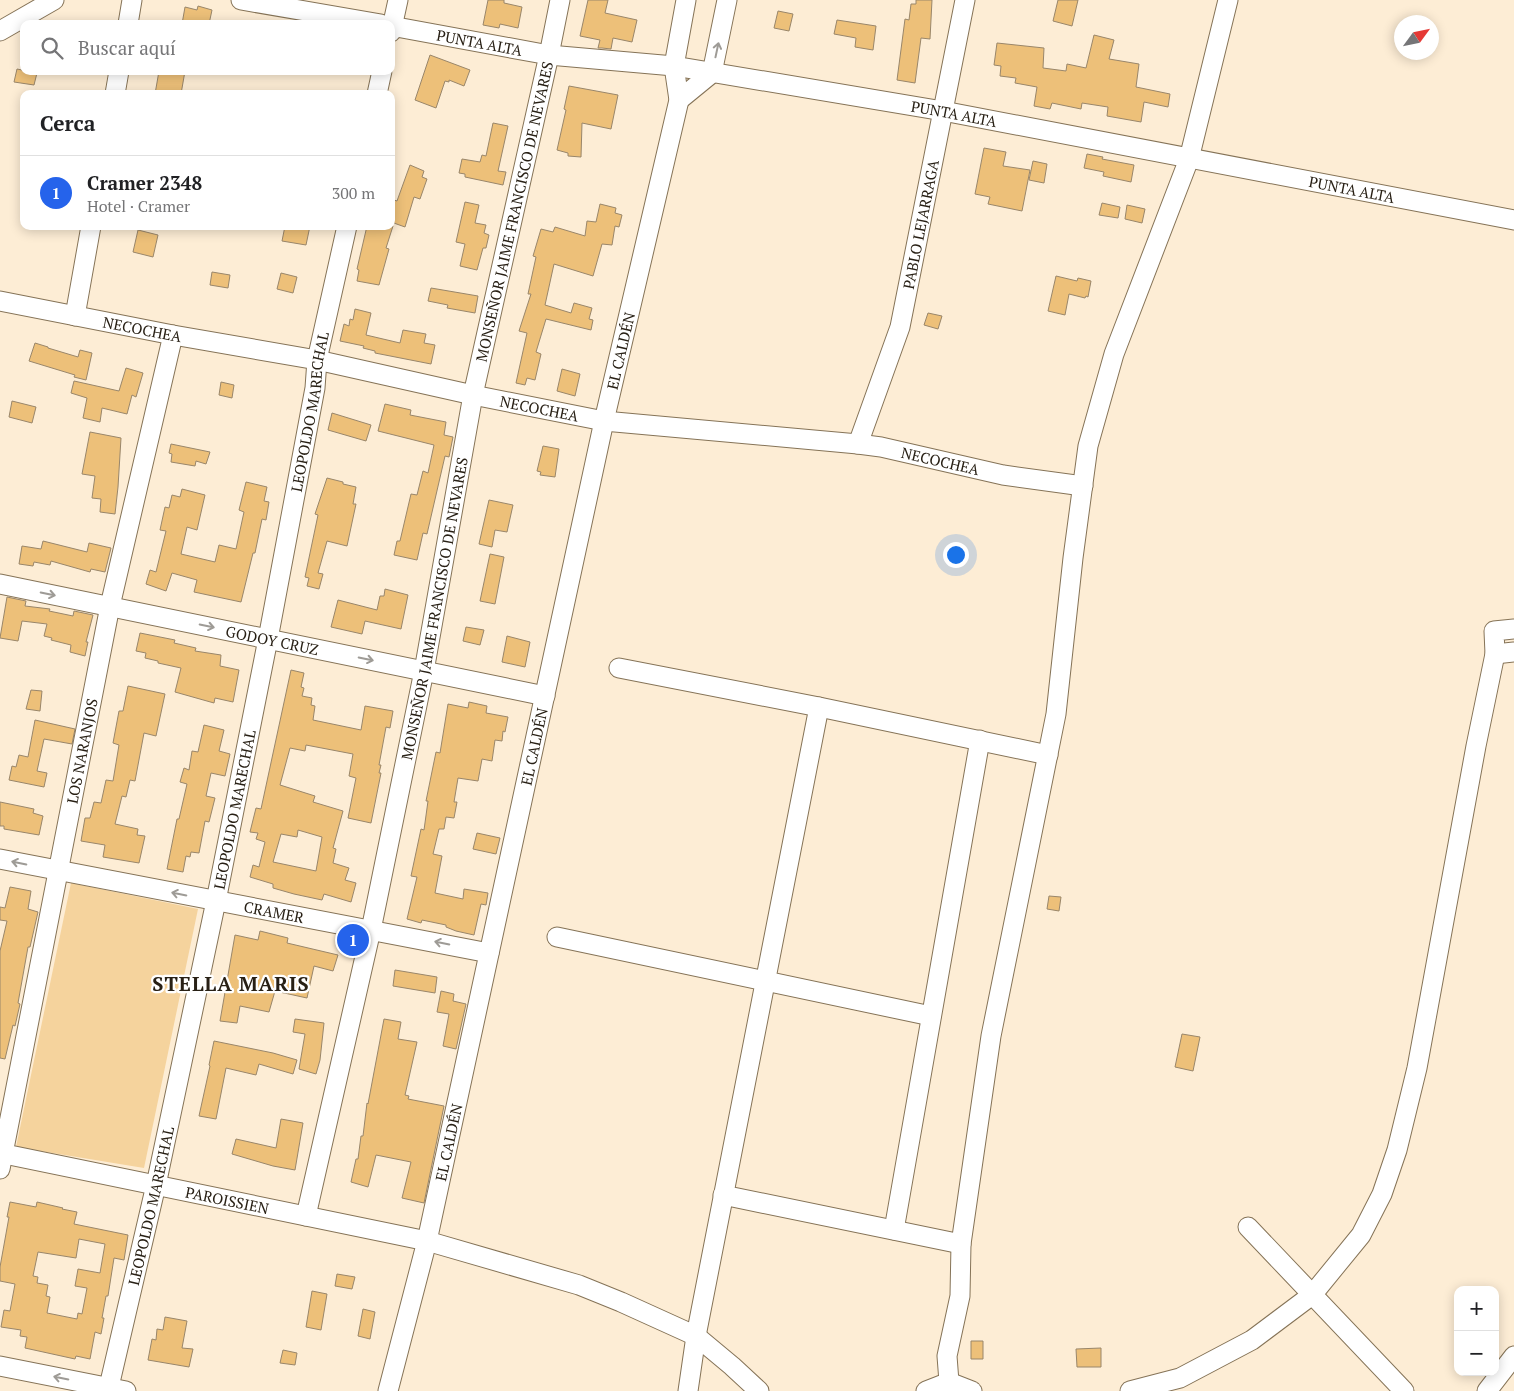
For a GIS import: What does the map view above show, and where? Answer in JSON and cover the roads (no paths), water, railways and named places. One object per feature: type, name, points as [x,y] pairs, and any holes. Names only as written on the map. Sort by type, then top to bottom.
[{"type":"street","points":[[0,30],[54,0]]},
{"type":"street","points":[[129,20],[132,0]]},
{"type":"street","name":"PUNTA ALTA","points":[[240,0],[350,20]]},
{"type":"street","points":[[391,20],[398,0]]},
{"type":"street","name":"MONSEÑOR JAIME FRANCISCO DE NEVARES","points":[[306,1216],[371,930],[424,671],[473,395],[560,0]]},
{"type":"street","name":"EL CALDÉN","points":[[388,1391],[427,1241],[604,421],[679,100],[674,66],[686,0]]},
{"type":"street","points":[[679,100],[712,73],[727,0]]},
{"type":"street","name":"PABLO LEJARRAGA","points":[[858,444],[900,327],[965,0]]},
{"type":"street","points":[[949,1382],[947,1356],[960,1296],[961,1244],[991,1036],[1056,714],[1073,558],[1088,446],[1114,354],[1189,159],[1228,0]]},
{"type":"street","name":"PUNTA ALTA","points":[[395,28],[549,56],[674,66],[943,111],[1514,220]]},
{"type":"street","points":[[116,90],[118,75]]},
{"type":"street","points":[[378,90],[381,75]]},
{"type":"street","points":[[74,316],[90,230]]},
{"type":"street","name":"LEOPOLDO MARECHAL","points":[[114,1390],[216,900],[268,639],[315,388],[317,360],[346,230]]},
{"type":"street","name":"NECOCHEA","points":[[0,301],[173,336],[317,360],[473,395],[604,421],[882,447],[1003,475],[1083,486]]},
{"type":"street","name":"LOS NARANJOS","points":[[1,1158],[110,606],[173,336]]},
{"type":"street","name":"GODOY CRUZ","points":[[0,584],[545,696]]},
{"type":"street","points":[[1130,1391],[1180,1378],[1252,1340],[1312,1295],[1361,1234],[1382,1194],[1397,1150],[1417,1068],[1474,756],[1495,654],[1494,631],[1514,630]]},
{"type":"street","points":[[1495,654],[1514,652]]},
{"type":"street","points":[[619,668],[819,707],[1048,755]]},
{"type":"street","points":[[688,1391],[696,1336],[723,1195],[819,707]]},
{"type":"street","points":[[894,1230],[980,740]]},
{"type":"street","name":"CRAMER","points":[[0,859],[489,953]]},
{"type":"street","points":[[558,937],[931,1016]]},
{"type":"street","name":"PAROISSIEN","points":[[1,1158],[156,1185],[427,1241],[579,1285],[696,1336],[759,1391]]},
{"type":"street","points":[[723,1195],[961,1244]]},
{"type":"street","points":[[1248,1227],[1404,1391]]},
{"type":"street","points":[[1487,1391],[1514,1356]]},
{"type":"street","points":[[0,1366],[114,1390]]},
{"type":"street","points":[[926,1391],[949,1382],[972,1391]]},
{"type":"place","name":"Cramer 2348","points":[[353,940]]},
{"type":"district","name":"STELLA MARIS","points":[[231,983]]}]
